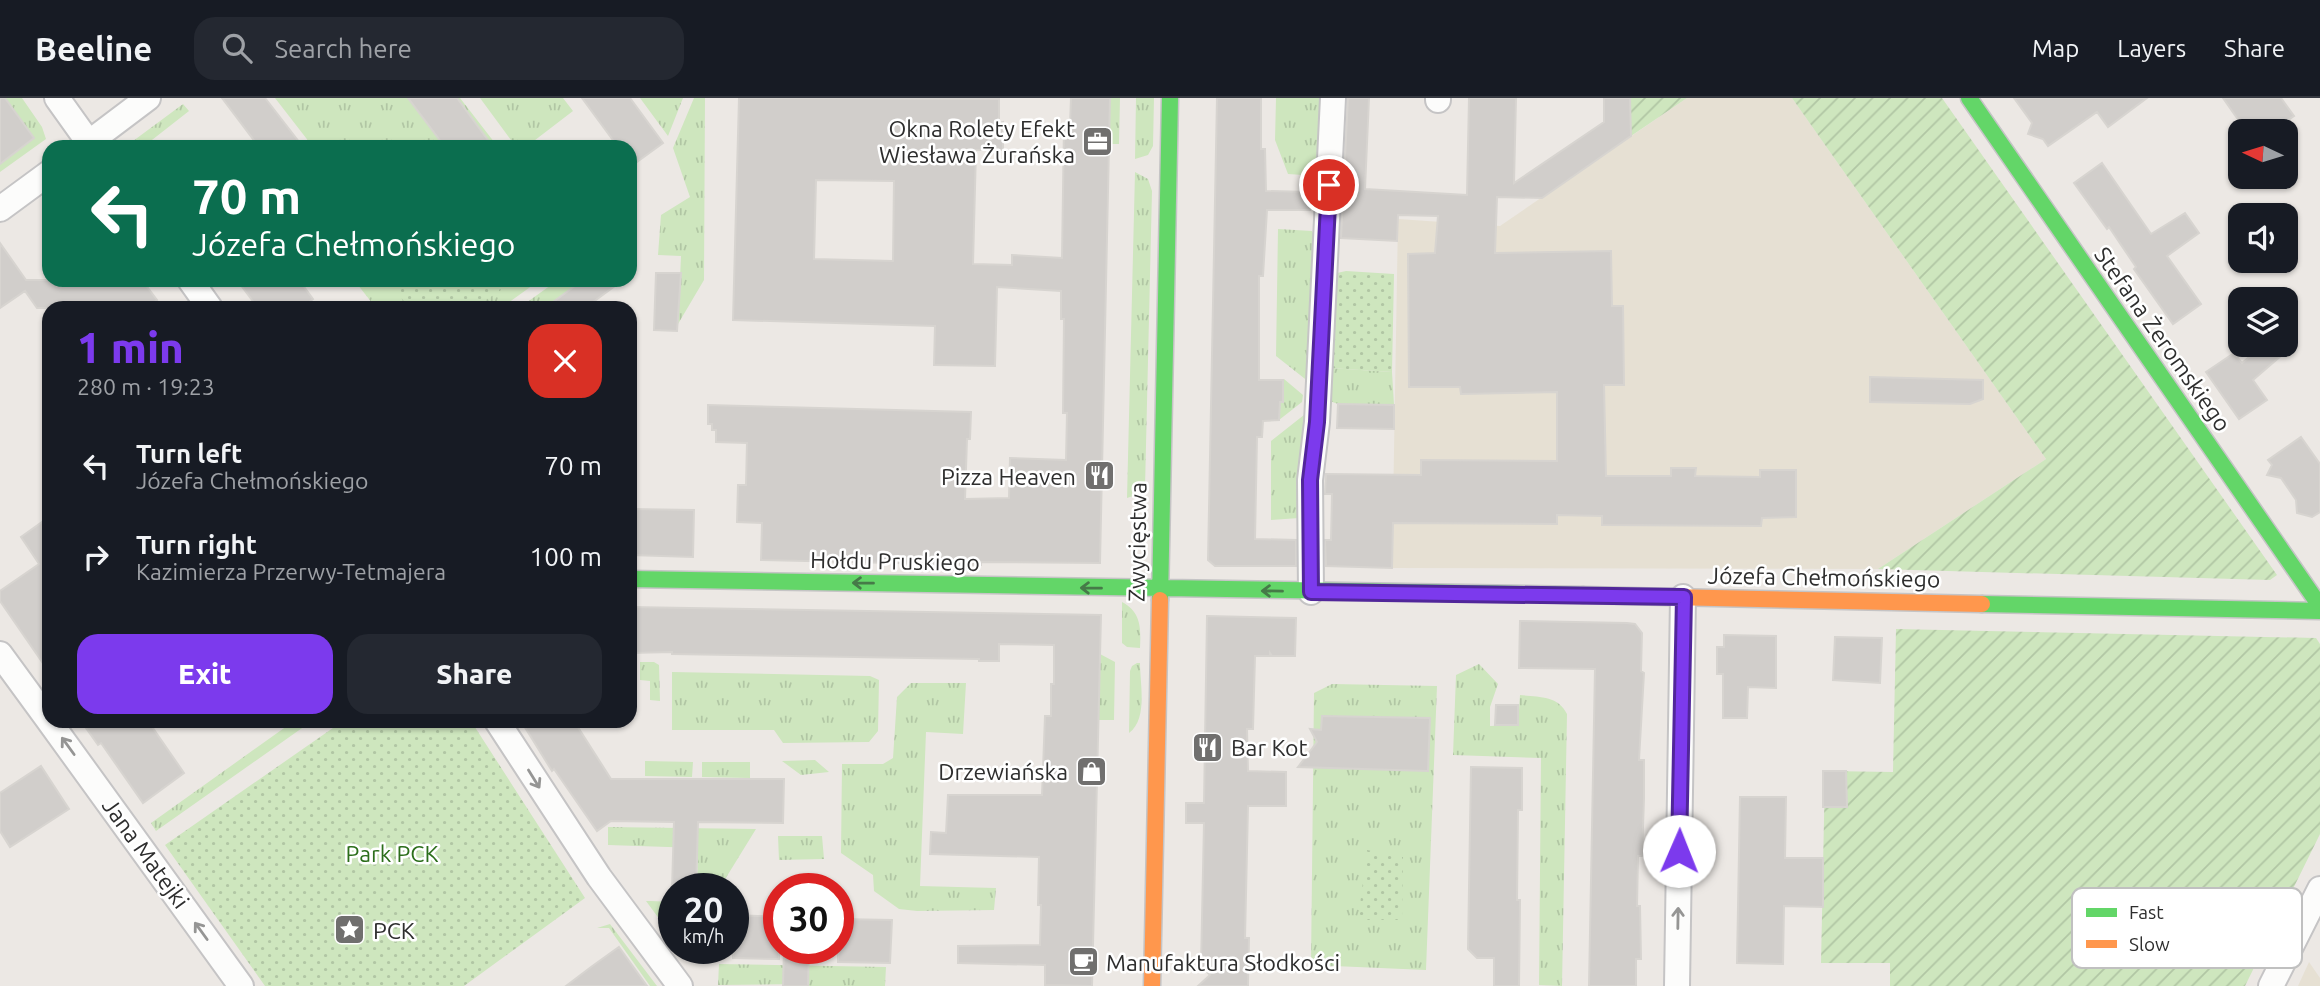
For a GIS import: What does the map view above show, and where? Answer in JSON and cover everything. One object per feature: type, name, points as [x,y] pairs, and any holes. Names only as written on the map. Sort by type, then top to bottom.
[{"type":"street","points":[[57,98],[85,140]]},
{"type":"street","points":[[94,140],[148,98]]},
{"type":"street","name":"Zwycięstwa","points":[[1152,986],[1170,98]]},
{"type":"street","points":[[1311,592],[1310,480],[1317,422],[1333,98]]},
{"type":"street","name":"Stefana Żeromskiego","points":[[1969,98],[2320,608]]},
{"type":"street","points":[[0,209],[42,178]]},
{"type":"street","name":"Hołdu Pruskiego","points":[[637,579],[1159,589]]},
{"type":"street","name":"Józefa Chełmońskiego","points":[[1159,589],[2320,608]]},
{"type":"street","points":[[1677,986],[1684,597]]},
{"type":"street","name":"Jana Matejki","points":[[0,654],[42,711]]},
{"type":"street","name":"Jana Matejki","points":[[54,728],[241,986]]},
{"type":"street","points":[[502,728],[599,877],[680,986]]},
{"type":"street","points":[[2302,925],[2320,889]]},
{"type":"street","points":[[2271,986],[2280,968]]},
{"type":"shaded area","points":[[1687,98],[1792,98],[2046,459],[1878,569],[1392,568],[1398,219],[1500,226]]},
{"type":"shaded area","points":[[2309,962],[2320,978],[2320,986],[2298,986]]},
{"type":"green space","points":[[0,98],[22,98],[42,127],[46,139],[0,172]]},
{"type":"green space","points":[[275,98],[460,98],[493,140],[308,140]]},
{"type":"green space","points":[[480,98],[563,98],[573,111],[535,140],[511,140]]},
{"type":"green space","points":[[640,98],[683,98],[668,136]]},
{"type":"green space","points":[[694,98],[705,98],[704,280],[678,324],[681,256],[658,255],[661,215],[690,197],[673,148]]},
{"type":"green space","points":[[1110,98],[1120,98],[1119,144],[1109,144]]},
{"type":"green space","points":[[1136,98],[1154,98],[1153,146],[1148,155],[1135,159]]},
{"type":"green space","points":[[1276,98],[1324,98],[1318,176],[1288,174],[1275,140]]},
{"type":"green space","points":[[1630,98],[1687,98],[1631,136]]},
{"type":"green space","points":[[1792,98],[1942,98],[2277,575],[2270,580],[1878,569],[2046,459]]},
{"type":"green space","points":[[183,104],[189,111],[152,140],[134,140]]},
{"type":"green space","points":[[1135,172],[1148,179],[1152,191],[1145,488],[1139,494],[1127,498]]},
{"type":"green space","points":[[1278,229],[1312,231],[1318,243],[1314,386],[1276,356]]},
{"type":"green space","points":[[1346,271],[1394,274],[1392,372],[1329,368],[1333,280],[1337,273]]},
{"type":"green space","points":[[360,287],[530,287],[511,301],[370,301]]},
{"type":"green space","points":[[393,287],[499,287],[501,290],[484,301],[404,301]]},
{"type":"green space","points":[[548,287],[572,287],[554,301],[529,301]]},
{"type":"green space","points":[[1329,368],[1392,372],[1394,405],[1338,404],[1327,400]]},
{"type":"green space","points":[[1284,379],[1303,395],[1302,402],[1279,420],[1280,402],[1283,402]]},
{"type":"green space","points":[[1309,411],[1299,518],[1271,520],[1271,441]]},
{"type":"green space","points":[[1122,602],[1133,611],[1138,621],[1140,648],[1127,647],[1122,643]]},
{"type":"green space","points":[[1896,629],[2316,638],[2320,644],[2320,834],[2293,888],[2072,888],[2072,968],[2254,968],[2245,986],[1890,986],[1890,963],[1821,963],[1825,771],[1893,772]]},
{"type":"green space","points":[[1100,654],[1115,662],[1114,720],[1098,720]]},
{"type":"green space","points":[[640,662],[654,662],[659,665],[660,701],[650,700],[650,681],[640,680]]},
{"type":"green space","points":[[1140,663],[1141,710],[1135,727],[1129,733],[1130,671]]},
{"type":"green space","points":[[1479,664],[1498,684],[1490,707],[1490,726],[1518,725],[1520,695],[1553,700],[1567,714],[1562,986],[1539,985],[1541,758],[1453,755],[1456,675]]},
{"type":"green space","points":[[672,672],[870,676],[879,680],[878,731],[869,742],[783,743],[774,730],[672,730]]},
{"type":"green space","points":[[911,683],[966,683],[963,734],[926,732],[920,886],[996,888],[994,910],[899,909],[874,891],[873,875],[841,853],[842,764],[883,764],[893,758],[897,697]]},
{"type":"green space","points":[[1332,684],[1437,686],[1426,970],[1311,965],[1314,693]]},
{"type":"green space","points":[[284,728],[302,728],[156,831],[151,823]]},
{"type":"green space","name":"Park PCK","points":[[333,728],[476,728],[585,898],[464,986],[265,986],[165,845]]},
{"type":"green space","points":[[815,760],[829,772],[801,775],[782,761]]},
{"type":"green space","points":[[645,761],[693,762],[692,777],[645,776]]},
{"type":"green space","points":[[702,762],[750,762],[750,778],[702,777]]},
{"type":"green space","points":[[608,827],[756,829],[729,873],[697,873],[698,848],[608,845]]},
{"type":"green space","points":[[778,836],[822,836],[824,859],[779,860]]},
{"type":"green space","points":[[1367,850],[1403,857],[1402,920],[1358,920]]},
{"type":"green space","points":[[646,901],[658,901],[658,917]]},
{"type":"green space","points":[[610,924],[657,986],[650,986],[609,928],[597,928]]},
{"type":"green space","points":[[719,964],[886,967],[885,986],[718,985]]},
{"type":"building","points":[[0,98],[5,98],[34,138],[0,164]]},
{"type":"building","points":[[222,98],[265,98],[298,140],[254,140]]},
{"type":"building","points":[[408,98],[457,98],[488,140],[440,140]]},
{"type":"building","points":[[582,98],[630,98],[663,143],[637,162],[637,140],[613,140]]},
{"type":"building","points":[[739,98],[999,99],[999,123],[1003,122],[1003,150],[976,150],[973,264],[1012,265],[1012,255],[1062,258],[1064,125],[1070,125],[1071,98],[1110,98],[1100,563],[981,562],[981,565],[761,560],[762,523],[737,522],[738,485],[746,485],[747,443],[716,442],[716,430],[712,430],[712,424],[708,424],[708,405],[971,412],[970,439],[967,439],[965,499],[1009,498],[1010,458],[1066,460],[1067,413],[1063,413],[1064,319],[1061,319],[1061,291],[997,287],[995,366],[934,365],[935,326],[733,320]],"holes":[[[816,180],[894,181],[893,261],[814,259]]]},
{"type":"building","points":[[1217,98],[1261,98],[1261,149],[1265,149],[1266,191],[1310,192],[1310,210],[1267,210],[1263,276],[1259,276],[1259,380],[1283,380],[1283,402],[1280,402],[1279,420],[1263,421],[1262,437],[1257,437],[1255,539],[1296,540],[1296,566],[1215,566],[1208,560]]},
{"type":"building","points":[[1348,98],[1369,98],[1365,189],[1467,195],[1469,98],[1516,98],[1514,183],[1604,122],[1604,98],[1630,98],[1631,136],[1542,198],[1497,197],[1495,253],[1611,251],[1612,306],[1623,306],[1624,385],[1604,385],[1606,476],[1671,476],[1671,468],[1696,468],[1695,476],[1760,477],[1760,470],[1796,470],[1796,517],[1762,518],[1761,526],[1602,525],[1602,516],[1557,515],[1557,524],[1393,523],[1392,568],[1326,566],[1325,540],[1331,540],[1332,494],[1325,494],[1326,474],[1421,475],[1421,460],[1557,461],[1557,392],[1461,394],[1460,387],[1409,387],[1408,254],[1435,253],[1438,216],[1398,215],[1397,241],[1341,238]]},
{"type":"building","points":[[2014,98],[2147,98],[2108,127],[2097,112],[2048,146],[2043,139],[2028,134],[2032,123]]},
{"type":"building","points":[[2223,98],[2281,98],[2294,116],[2290,119],[2238,119]]},
{"type":"building","points":[[2102,163],[2151,234],[2185,213],[2199,233],[2167,256],[2201,304],[2173,324],[2134,269],[2136,267],[2109,227],[2107,229],[2074,183]]},
{"type":"building","points":[[0,243],[26,280],[42,280],[42,287],[147,287],[157,300],[42,301],[42,308],[37,308],[25,291],[0,308]]},
{"type":"building","points":[[656,273],[681,273],[677,331],[654,330]]},
{"type":"building","points":[[242,287],[304,287],[313,299],[310,301],[253,301]]},
{"type":"building","points":[[574,287],[614,287],[594,301],[554,301]]},
{"type":"building","points":[[2228,357],[2237,357],[2242,363],[2249,357],[2280,357],[2253,380],[2267,400],[2239,419],[2206,372]]},
{"type":"building","points":[[1870,377],[1983,380],[1983,399],[1970,404],[1870,402]]},
{"type":"building","points":[[1338,404],[1394,405],[1394,429],[1337,428]]},
{"type":"building","points":[[2301,437],[2320,464],[2320,512],[2312,517],[2297,513],[2296,500],[2281,478],[2267,475],[2272,465],[2268,460]]},
{"type":"building","points":[[637,509],[694,510],[693,557],[637,555]]},
{"type":"building","points":[[42,522],[42,662],[0,601],[0,591],[39,564],[21,537]]},
{"type":"building","points":[[637,607],[1101,615],[1092,986],[1045,985],[1045,965],[958,963],[958,946],[1040,945],[1039,857],[930,854],[931,832],[946,833],[948,795],[1042,795],[1045,716],[1051,716],[1054,645],[999,644],[999,661],[637,653]]},
{"type":"building","points":[[1207,616],[1296,618],[1295,656],[1272,656],[1270,653],[1270,656],[1255,656],[1253,729],[1247,729],[1248,771],[1286,772],[1286,806],[1248,806],[1245,938],[1249,938],[1248,986],[1198,986],[1210,975],[1201,966],[1204,823],[1186,823],[1186,803],[1204,803]]},
{"type":"building","points":[[1520,621],[1627,623],[1635,624],[1642,633],[1641,671],[1644,673],[1639,760],[1644,760],[1644,798],[1642,856],[1638,856],[1637,906],[1640,906],[1641,959],[1636,959],[1636,986],[1589,986],[1595,669],[1519,668]]},
{"type":"building","points":[[1724,635],[1776,636],[1776,688],[1748,687],[1747,718],[1723,718],[1723,674],[1717,674],[1717,647],[1724,647]]},
{"type":"building","points":[[1835,637],[1882,638],[1880,683],[1833,680]]},
{"type":"building","points":[[1496,705],[1518,705],[1518,725],[1495,725]]},
{"type":"building","points":[[1322,716],[1430,718],[1428,771],[1298,767],[1317,742],[1310,729],[1321,730]]},
{"type":"building","points":[[86,728],[153,728],[184,773],[143,803],[101,743],[98,745]]},
{"type":"building","points":[[525,728],[578,728],[611,779],[784,779],[783,823],[698,822],[696,873],[672,873],[674,822],[611,821],[597,831],[554,769],[552,771]]},
{"type":"building","points":[[41,766],[69,809],[10,847],[0,831],[0,793]]},
{"type":"building","points":[[1471,767],[1522,768],[1522,810],[1518,810],[1519,986],[1494,986],[1494,958],[1477,958],[1468,949]]},
{"type":"building","points":[[1823,771],[1846,771],[1847,807],[1823,807]]},
{"type":"building","points":[[1740,797],[1786,797],[1785,858],[1823,858],[1823,907],[1784,906],[1783,964],[1737,963]]},
{"type":"building","points":[[749,916],[763,916],[763,959],[749,958]]},
{"type":"building","points":[[854,919],[892,920],[890,963],[854,962]]},
{"type":"building","points":[[619,947],[647,986],[566,986],[591,967]]},
{"type":"building","points":[[784,964],[809,964],[808,986],[783,986]]},
{"type":"traffic: fast","points":[[1160,600],[1170,98]]},
{"type":"traffic: fast","points":[[1969,98],[2320,606]]},
{"type":"traffic: fast","points":[[637,579],[1583,595]]},
{"type":"traffic: fast","points":[[1982,604],[2320,611]]},
{"type":"traffic: slow","points":[[1583,595],[1982,604]]},
{"type":"traffic: slow","points":[[1152,986],[1160,600]]},
{"type":"place","name":"Okna Rolety Efekt Wiesława Żurańska","points":[[1098,141]]},
{"type":"place","name":"Pizza Heaven","points":[[1099,476]]},
{"type":"place","name":"Bar Kot","points":[[1208,747]]},
{"type":"place","name":"Drzewiańska","points":[[1091,771]]},
{"type":"place","name":"PCK","points":[[350,930]]},
{"type":"place","name":"Manufaktura Słodkości","points":[[1083,962]]},
{"type":"route","points":[[1329,185],[1317,422],[1310,480],[1311,592],[1684,597],[1679,851]]}]
